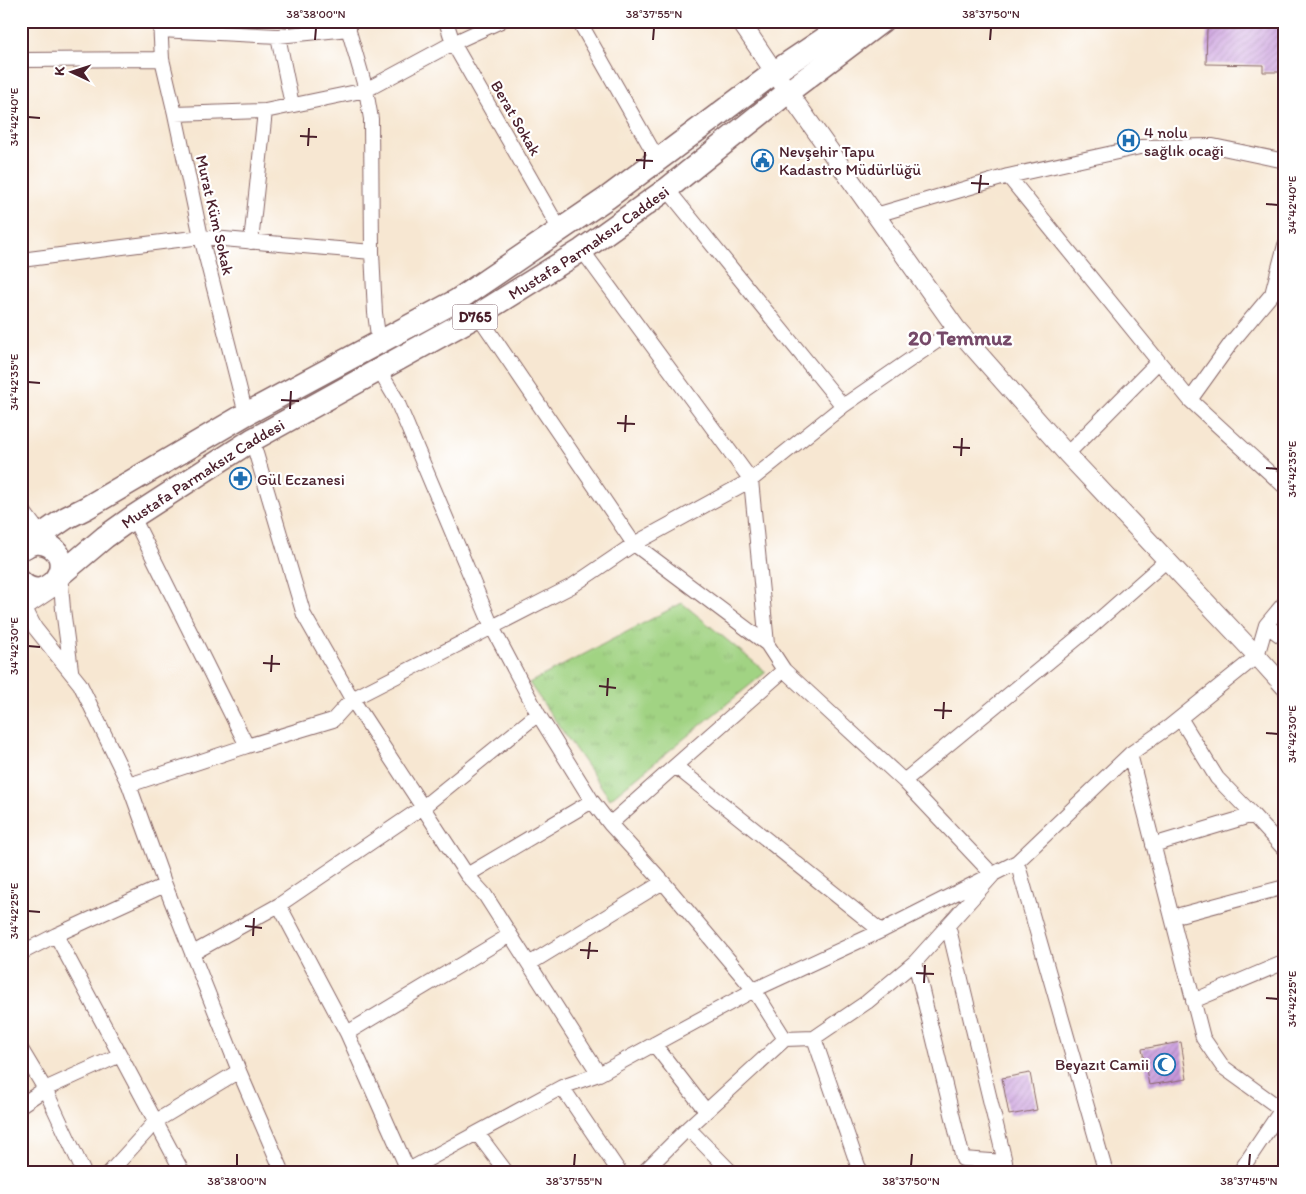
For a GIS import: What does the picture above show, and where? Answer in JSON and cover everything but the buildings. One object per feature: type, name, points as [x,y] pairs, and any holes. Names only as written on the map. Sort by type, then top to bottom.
[{"type":"highway","name":"D765","points":[[22,597],[42,557]]},
{"type":"main road","name":"Mustafa Parmaksız Caddesi","points":[[42,557],[66,518],[246,414],[456,301],[607,198],[775,72],[851,21]]},
{"type":"main road","name":"Mustafa Parmaksız Caddesi","points":[[42,557],[105,537],[252,440],[478,315],[582,250],[667,189],[788,92],[882,21]]},
{"type":"street","name":"Berat Sokak","points":[[446,21],[453,43],[560,230]]},
{"type":"street","points":[[175,114],[265,111],[366,90],[453,43],[501,21]]},
{"type":"street","points":[[580,21],[658,160]]},
{"type":"street","points":[[740,21],[788,92],[956,328],[1067,454],[1285,687]]},
{"type":"street","points":[[160,25],[278,36],[347,25],[366,90],[371,118],[372,252],[375,313],[379,343]]},
{"type":"street","name":"Murat Küm Sokak","points":[[160,25],[162,59],[201,237],[246,414]]},
{"type":"street","points":[[278,36],[292,105]]},
{"type":"street","points":[[21,60],[162,59]]},
{"type":"street","points":[[251,242],[265,111]]},
{"type":"street","points":[[876,216],[1008,176],[1140,147],[1213,146],[1285,161]]},
{"type":"street","points":[[1008,176],[1190,400],[1285,487]]},
{"type":"street","points":[[667,189],[843,406]]},
{"type":"street","points":[[21,260],[201,237],[372,252]]},
{"type":"street","points":[[1190,400],[1231,343],[1272,294],[1285,245]]},
{"type":"street","points":[[582,250],[751,480],[767,644]]},
{"type":"street","points":[[478,315],[634,544],[767,644],[784,670],[904,781],[993,874]]},
{"type":"street","points":[[128,785],[333,720],[352,699],[572,586],[634,544],[751,480],[843,406],[956,328]]},
{"type":"street","points":[[1067,454],[1158,362]]},
{"type":"street","points":[[379,370],[396,399],[492,627],[538,714],[592,801],[754,990],[785,1039]]},
{"type":"street","points":[[252,440],[304,615],[352,699],[467,875],[485,895],[598,1074]]},
{"type":"street","points":[[21,508],[42,557],[71,671]]},
{"type":"street","points":[[133,517],[247,746]]},
{"type":"street","points":[[904,781],[1092,626],[1167,560]]},
{"type":"street","points":[[22,597],[35,628],[80,684],[128,785],[165,885],[239,1071],[283,1173]]},
{"type":"street","points":[[279,905],[347,1033],[407,1172],[562,1087],[598,1074],[754,990],[880,931],[1016,862],[1130,754],[1180,718],[1257,656],[1266,625],[1285,602]]},
{"type":"street","points":[[1266,625],[1285,639]]},
{"type":"street","points":[[610,824],[784,670]]},
{"type":"street","points":[[192,953],[279,905],[423,807],[538,714]]},
{"type":"street","points":[[1180,718],[1217,778],[1285,850]]},
{"type":"street","points":[[1130,754],[1203,1038],[1222,1067],[1283,1110],[1239,1173]]},
{"type":"street","points":[[675,766],[880,931]]},
{"type":"street","points":[[467,875],[592,801]]},
{"type":"street","points":[[1153,845],[1253,815]]},
{"type":"street","points":[[1016,862],[1106,1173]]},
{"type":"street","points":[[643,1173],[706,1111],[785,1039],[814,1038],[867,1002],[915,962],[993,874]]},
{"type":"street","points":[[529,964],[663,882]]},
{"type":"street","points":[[21,953],[165,885]]},
{"type":"street","points":[[1172,917],[1285,887]]},
{"type":"street","points":[[915,962],[963,1159],[1006,1167],[948,925]]},
{"type":"street","points":[[56,935],[183,1173]]},
{"type":"street","points":[[347,1033],[510,935]]},
{"type":"street","points":[[1193,1001],[1285,962]]},
{"type":"street","points":[[814,1038],[862,1173]]},
{"type":"street","points":[[654,1044],[706,1111]]},
{"type":"street","points":[[21,1048],[45,1089],[84,1173]]},
{"type":"street","points":[[21,1105],[45,1089],[120,1055]]},
{"type":"street","points":[[109,1173],[156,1121],[239,1071]]},
{"type":"street","points":[[562,1087],[620,1173]]},
{"type":"street","points":[[688,1128],[732,1173]]},
{"type":"street","points":[[477,1133],[506,1173]]},
{"type":"green space","points":[[682,603],[766,672],[610,799],[529,683]]},
{"type":"place","name":"4 nolu sağlık ocaği","points":[[1128,141]]},
{"type":"place","name":"Nevşehir Tapu Kadastro Müdürlüğü","points":[[763,160]]},
{"type":"place","name":"Gül Eczanesi","points":[[241,479]]},
{"type":"place","name":"Beyazıt Camii","points":[[1165,1064]]},
{"type":"district","name":"20 Temmuz","points":[[960,337]]}]
